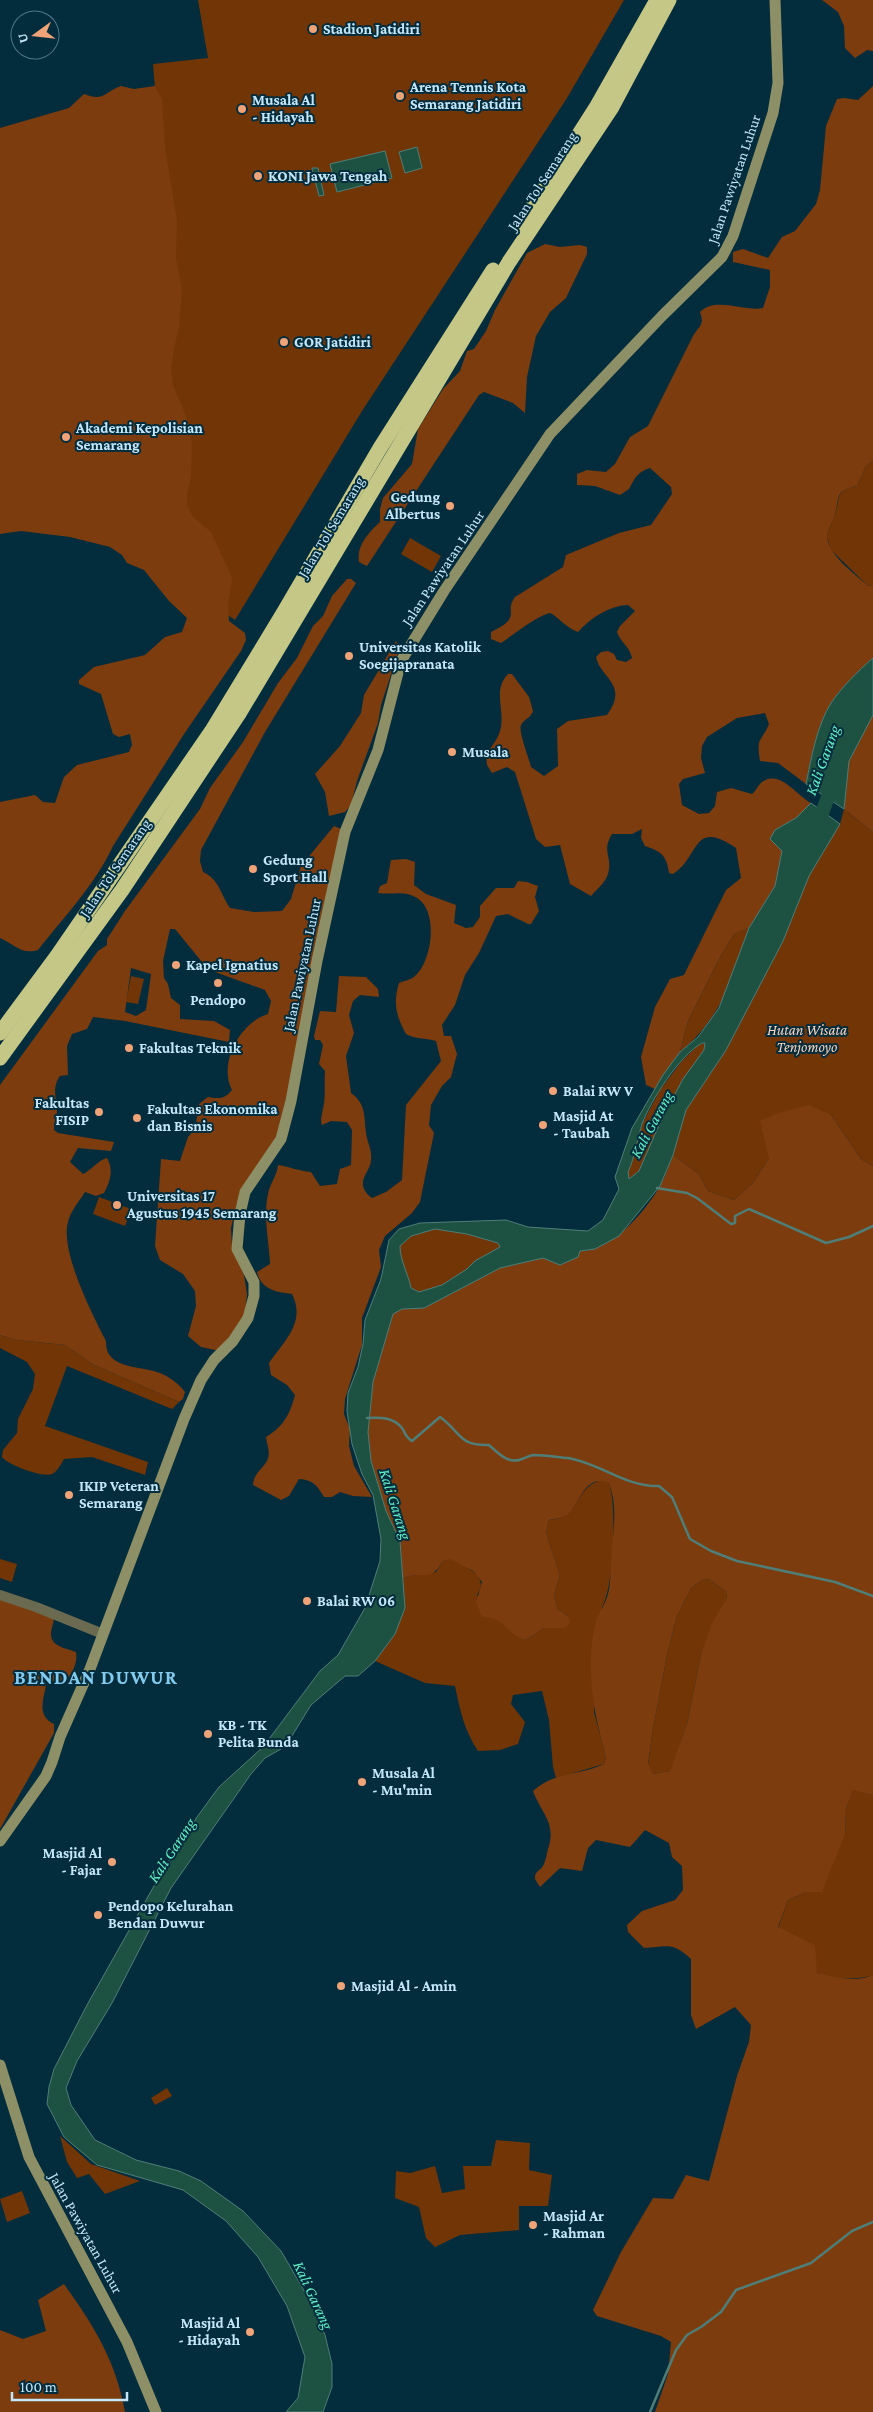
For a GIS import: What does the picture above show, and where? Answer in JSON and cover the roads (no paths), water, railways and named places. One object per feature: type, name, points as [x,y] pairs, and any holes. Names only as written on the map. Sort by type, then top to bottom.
[{"type":"highway","name":"Jalan Tol Semarang","points":[[0,1033],[57,956],[213,729],[380,448],[597,106],[657,0]]},
{"type":"highway","name":"Jalan Tol Semarang","points":[[0,1058],[122,890],[240,712],[509,262],[612,107],[669,0]]},
{"type":"main road","name":"Jalan Pawiyatan Luhur","points":[[0,1841],[46,1776],[60,1737],[103,1634],[184,1419],[201,1380],[214,1360],[233,1341],[248,1318],[254,1296],[254,1282],[237,1249],[240,1214],[245,1192],[281,1139],[291,1101],[317,961],[346,832],[378,750],[390,710],[401,661],[444,591],[550,434],[662,316],[722,257],[733,236],[773,113],[778,84],[775,0]]},
{"type":"main road","name":"Jalan Pawiyatan Luhur","points":[[0,2065],[29,2157],[127,2342],[156,2412]]},
{"type":"street","points":[[0,1595],[36,1607],[103,1634]]},
{"type":"water","points":[[417,147],[422,168],[405,173],[399,152]]},
{"type":"water","points":[[385,151],[392,178],[337,192],[330,164]]},
{"type":"water","points":[[312,168],[318,168],[324,195],[319,196]]},
{"type":"water","points":[[873,658],[873,715],[849,761],[844,809],[806,784],[815,742],[826,712],[845,685]]},
{"type":"water","points":[[811,803],[840,824],[809,876],[783,941],[726,1050],[686,1110],[673,1155],[660,1186],[619,1236],[595,1249],[580,1251],[578,1257],[560,1265],[543,1258],[500,1268],[424,1308],[402,1309],[393,1314],[373,1382],[368,1432],[371,1461],[386,1511],[400,1541],[405,1608],[395,1634],[375,1661],[358,1676],[345,1676],[311,1705],[290,1739],[281,1749],[265,1758],[251,1774],[171,1888],[112,2003],[77,2061],[66,2088],[71,2105],[95,2140],[136,2160],[179,2171],[201,2181],[243,2211],[281,2251],[313,2306],[325,2335],[332,2364],[332,2387],[323,2412],[286,2412],[298,2398],[305,2357],[287,2306],[258,2257],[226,2221],[183,2190],[97,2165],[64,2137],[47,2104],[54,2069],[87,2005],[163,1870],[197,1817],[219,1787],[263,1747],[320,1671],[338,1655],[365,1608],[380,1561],[381,1539],[373,1495],[362,1474],[352,1444],[347,1411],[348,1393],[358,1367],[363,1344],[365,1320],[381,1279],[389,1240],[399,1229],[420,1223],[506,1220],[528,1227],[588,1231],[603,1220],[619,1189],[615,1177],[632,1128],[663,1075],[680,1052],[698,1037],[719,1008],[749,928],[775,886],[782,851],[770,839],[775,830],[796,818]],"holes":[[[705,1043],[704,1050],[683,1079],[662,1118],[639,1171],[629,1179],[628,1172],[646,1114],[675,1068],[693,1049]],[[435,1229],[467,1234],[498,1243],[500,1247],[475,1261],[467,1269],[442,1285],[419,1292],[411,1288],[401,1257],[400,1246],[411,1236]]]},
{"type":"waterway","name":"Kali Garang","points":[[816,829],[834,781]]},
{"type":"waterway","points":[[657,1188],[687,1193],[697,1198],[731,1224],[735,1223],[735,1216],[749,1209],[826,1243],[849,1237],[873,1226]]},
{"type":"waterway","points":[[367,1418],[381,1418],[395,1422],[412,1441],[440,1417],[466,1441],[479,1445],[489,1445],[503,1457],[511,1460],[515,1461],[533,1455],[568,1458],[635,1483],[659,1486],[672,1497],[690,1539],[711,1551],[737,1561],[835,1582],[873,1596]]},
{"type":"waterway","points":[[650,2412],[676,2350],[687,2335],[721,2312],[736,2290],[811,2263],[852,2231],[873,2222]]},
{"type":"place","name":"Stadion Jatidiri","points":[[313,29]]},
{"type":"place","name":"Arena Tennis Kota Semarang Jatidiri","points":[[400,96]]},
{"type":"place","name":"Musala Al - Hidayah","points":[[242,109]]},
{"type":"place","name":"KONI Jawa Tengah","points":[[258,176]]},
{"type":"place","name":"GOR Jatidiri","points":[[284,342]]},
{"type":"place","name":"Akademi Kepolisian Semarang","points":[[66,437]]},
{"type":"place","name":"Gedung Albertus","points":[[450,506]]},
{"type":"place","name":"Universitas Katolik Soegijapranata","points":[[349,656]]},
{"type":"place","name":"Musala","points":[[452,752]]},
{"type":"place","name":"Gedung Sport Hall","points":[[253,869]]},
{"type":"place","name":"Kapel Ignatius","points":[[176,965]]},
{"type":"place","name":"Pendopo","points":[[218,983]]},
{"type":"place","name":"Fakultas Teknik","points":[[129,1048]]},
{"type":"place","name":"Balai RW V","points":[[553,1091]]},
{"type":"place","name":"Fakultas FISIP","points":[[99,1112]]},
{"type":"place","name":"Fakultas Ekonomika dan Bisnis","points":[[137,1118]]},
{"type":"place","name":"Masjid At - Taubah","points":[[543,1125]]},
{"type":"place","name":"Universitas 17 Agustus 1945 Semarang","points":[[117,1205]]},
{"type":"place","name":"IKIP Veteran Semarang","points":[[69,1495]]},
{"type":"place","name":"Balai RW 06","points":[[307,1601]]},
{"type":"place","name":"KB - TK Pelita Bunda","points":[[208,1734]]},
{"type":"place","name":"Musala Al - Mu'min","points":[[362,1782]]},
{"type":"place","name":"Masjid Al - Fajar","points":[[112,1862]]},
{"type":"place","name":"Pendopo Kelurahan Bendan Duwur","points":[[98,1915]]},
{"type":"place","name":"Masjid Al - Amin","points":[[341,1986]]},
{"type":"place","name":"Masjid Ar - Rahman","points":[[533,2225]]},
{"type":"place","name":"Masjid Al - Hidayah","points":[[250,2332]]},
{"type":"district","name":"BENDAN DUWUR","points":[[96,1677]]},
{"type":"park label","name":"Hutan Wisata Tenjomoyo","points":[[807,1038]]}]
